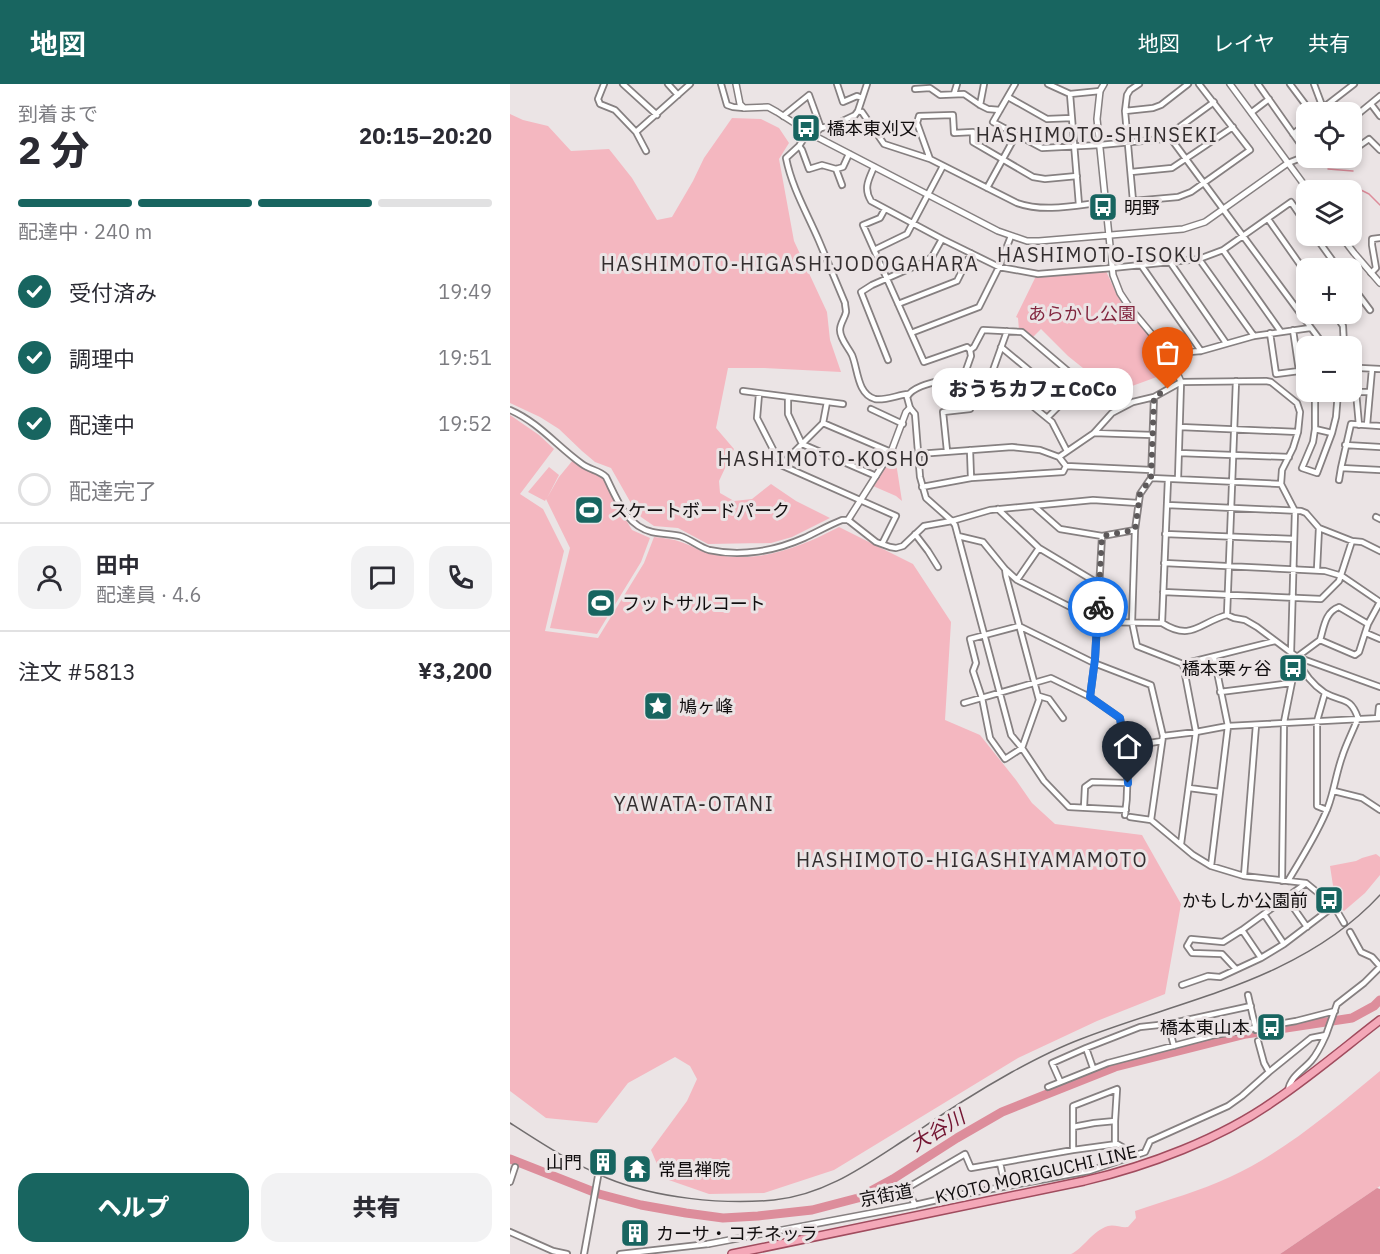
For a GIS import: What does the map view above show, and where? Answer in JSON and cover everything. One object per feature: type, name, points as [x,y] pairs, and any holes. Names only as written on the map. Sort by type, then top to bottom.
[{"type":"main road","name":"KYOTO MORIGUCHI LINE","points":[[732,1254],[1118,1173],[1163,1158],[1234,1125],[1272,1103],[1380,1020]]},
{"type":"street","points":[[604,84],[598,99],[600,104],[615,110],[636,132],[645,151]]},
{"type":"street","points":[[623,84],[657,115]]},
{"type":"street","points":[[668,84],[678,95]]},
{"type":"street","points":[[636,132],[690,84]]},
{"type":"street","points":[[721,84],[727,105],[744,108],[768,107],[810,133],[928,195],[998,231],[1027,241],[1192,227],[1205,222],[1296,159]]},
{"type":"street","points":[[736,84],[740,104],[744,108]]},
{"type":"street","points":[[837,84],[843,102],[857,96],[862,98]]},
{"type":"street","points":[[867,84],[858,111],[850,118],[810,133],[786,158],[799,199],[845,303],[846,313],[840,326],[840,332],[853,358],[864,390],[873,399],[908,394],[920,387],[962,375],[965,373],[971,356],[970,350]]},
{"type":"street","points":[[954,94],[957,84]]},
{"type":"street","points":[[980,105],[984,84]]},
{"type":"street","points":[[1015,84],[993,122],[1042,148],[1163,139],[1214,102]]},
{"type":"street","points":[[1048,84],[1070,94],[1100,91]]},
{"type":"street","points":[[1104,84],[1100,91],[1097,119],[1113,274],[1120,293],[1130,309],[1170,356],[1181,382],[1178,479]]},
{"type":"street","points":[[1139,84],[1130,90],[1125,111],[1133,201],[1178,197],[1191,192],[1251,150],[1199,84]]},
{"type":"street","points":[[1125,111],[1161,105],[1188,84]]},
{"type":"street","points":[[1230,84],[1301,180]]},
{"type":"street","points":[[1258,84],[1296,139]]},
{"type":"street","points":[[1290,84],[1304,102]]},
{"type":"street","points":[[1314,84],[1320,102]]},
{"type":"street","points":[[1333,102],[1354,84]]},
{"type":"street","points":[[915,89],[930,88],[940,94],[964,94],[988,109],[1000,110]]},
{"type":"street","points":[[1070,94],[1079,205]]},
{"type":"street","points":[[783,116],[809,95],[821,128]]},
{"type":"street","points":[[1362,111],[1380,96]]},
{"type":"street","points":[[1008,97],[1047,119],[1072,118]]},
{"type":"street","points":[[1252,112],[1269,99]]},
{"type":"street","points":[[1371,104],[1380,116]]},
{"type":"street","points":[[858,111],[862,112],[884,144],[930,159],[1017,203],[1043,208],[1106,202]]},
{"type":"street","points":[[930,159],[917,123],[919,116],[953,115],[954,133],[973,132],[973,142],[1033,177],[1045,179],[1077,176]]},
{"type":"street","points":[[1131,172],[1172,168],[1233,127]]},
{"type":"street","points":[[987,188],[1016,135]]},
{"type":"street","points":[[1169,136],[1317,336]]},
{"type":"street","points":[[1362,144],[1369,139],[1380,150]]},
{"type":"street","points":[[798,146],[802,150],[809,169],[822,165],[836,169],[843,166],[849,154]]},
{"type":"street","points":[[874,250],[907,234],[943,166]]},
{"type":"street","points":[[874,167],[866,188],[870,201],[999,267],[1018,272],[1038,274],[1199,259],[1223,250],[1291,202],[1296,209]]},
{"type":"street","points":[[836,169],[842,184]]},
{"type":"street","points":[[885,209],[880,218],[863,225],[924,362],[967,347],[970,350]]},
{"type":"street","points":[[1268,219],[1296,259]]},
{"type":"street","points":[[911,333],[979,307],[1011,236]]},
{"type":"street","points":[[1371,273],[1376,268],[1372,239],[1380,238]]},
{"type":"street","points":[[888,360],[861,292],[932,257],[942,239]]},
{"type":"street","points":[[1349,246],[1380,283]]},
{"type":"street","points":[[1223,250],[1281,332]]},
{"type":"street","points":[[898,304],[957,281],[971,253]]},
{"type":"street","points":[[1199,259],[1254,336]]},
{"type":"street","points":[[1170,262],[1227,343]]},
{"type":"street","points":[[1141,265],[1202,351]]},
{"type":"street","points":[[1362,299],[1370,310]]},
{"type":"street","points":[[1170,356],[1202,351],[1254,336],[1310,328]]},
{"type":"street","points":[[970,350],[983,330],[1022,332],[1082,383],[1047,418]]},
{"type":"street","points":[[1270,333],[1276,374],[1299,371],[1293,330]]},
{"type":"street","points":[[1007,331],[992,373],[1052,422],[1067,451]]},
{"type":"street","points":[[1001,347],[1065,400]]},
{"type":"street","points":[[1362,368],[1380,369]]},
{"type":"street","points":[[1367,425],[1372,369]]},
{"type":"street","points":[[947,451],[944,412],[970,409],[962,375]]},
{"type":"street","points":[[1227,615],[1236,381]]},
{"type":"street","points":[[1059,457],[1094,433],[1112,413],[1133,402],[1154,397],[1181,382],[1271,382],[1289,396],[1297,403],[1300,412],[1298,432],[1282,470],[1281,484],[1295,511],[1291,653]]},
{"type":"street","points":[[743,391],[843,404]]},
{"type":"street","points":[[1359,425],[1356,392],[1370,392]]},
{"type":"street","points":[[759,394],[757,418],[781,465],[896,516],[882,544]]},
{"type":"street","points":[[908,394],[910,408],[915,414],[922,487],[926,498],[952,521],[1011,735],[1044,781],[1069,807],[1084,807],[1151,820],[1193,855],[1211,866],[1244,876],[1306,883],[1334,906],[1344,923]]},
{"type":"street","points":[[788,397],[788,414],[802,444],[876,476]]},
{"type":"street","points":[[1154,397],[1151,478],[1140,494],[1135,530],[1132,622],[1137,646],[1183,664],[1275,641]]},
{"type":"street","points":[[781,465],[823,423],[827,402]]},
{"type":"street","points":[[1315,402],[1313,442],[1302,468],[1317,473],[1332,433],[1337,402]]},
{"type":"street","points":[[848,520],[891,452],[906,412],[910,408]]},
{"type":"street","points":[[871,409],[903,424]]},
{"type":"street","points":[[510,410],[547,433],[584,466],[603,474],[628,517],[640,527],[680,536],[706,549],[754,553],[801,539],[842,520],[848,520],[876,542],[896,548],[903,546],[924,526],[990,510],[1093,500],[1138,503]]},
{"type":"street","points":[[823,423],[891,452]]},
{"type":"street","points":[[1339,480],[1351,424],[1380,426]]},
{"type":"street","points":[[1180,427],[1298,432]]},
{"type":"street","points":[[1315,429],[1332,433]]},
{"type":"street","points":[[1094,433],[1152,435]]},
{"type":"street","points":[[1346,445],[1380,447]]},
{"type":"street","points":[[918,454],[1012,447],[1040,450],[1059,457],[1066,466],[1151,470]]},
{"type":"street","points":[[970,450],[971,478]]},
{"type":"street","points":[[1179,453],[1289,458]]},
{"type":"street","points":[[922,487],[971,478],[1063,472],[1066,466]]},
{"type":"street","points":[[1341,468],[1380,470]]},
{"type":"street","points":[[1151,478],[1281,484]]},
{"type":"street","points":[[1162,623],[1168,479]]},
{"type":"street","points":[[1167,505],[1301,511],[1306,513],[1319,528],[1352,541],[1362,542],[1380,551]]},
{"type":"street","points":[[1034,506],[1060,529],[1102,536],[1135,530]]},
{"type":"street","points":[[998,509],[1039,548],[1099,584]]},
{"type":"street","points":[[1317,569],[1319,528]]},
{"type":"street","points":[[915,534],[938,567]]},
{"type":"street","points":[[1165,534],[1294,539]]},
{"type":"street","points":[[958,536],[982,542],[1017,580],[1100,622],[1162,623],[1185,631],[1195,630],[1215,618],[1227,615],[1245,620],[1257,627],[1296,657],[1380,687]]},
{"type":"street","points":[[1090,697],[1095,663],[1102,536]]},
{"type":"street","points":[[1163,592],[1321,599],[1342,576],[1352,541]]},
{"type":"street","points":[[1017,580],[1039,548]]},
{"type":"street","points":[[1164,563],[1317,569],[1342,576],[1380,602],[1368,624],[1359,652],[1355,655],[1320,640]]},
{"type":"street","points":[[1005,569],[1019,626],[1039,696],[1039,700],[1022,748],[1005,759],[990,738],[973,671],[975,663],[970,639],[1019,626],[1095,663],[1151,685],[1163,738],[1151,820]]},
{"type":"street","points":[[1285,881],[1284,722],[1296,657],[1320,640],[1332,610],[1339,607],[1368,624]]},
{"type":"street","points":[[1366,633],[1380,639]]},
{"type":"street","points":[[1211,866],[1228,726],[1214,657]]},
{"type":"street","points":[[1285,881],[1314,838],[1327,810],[1342,755],[1358,718],[1352,704],[1326,693],[1311,681],[1296,657]]},
{"type":"street","points":[[1181,844],[1196,732],[1183,664]]},
{"type":"street","points":[[964,703],[1051,678],[1090,697],[1120,718],[1128,783],[1127,814]]},
{"type":"street","points":[[1220,692],[1291,683]]},
{"type":"street","points":[[1326,693],[1317,721],[1317,806],[1327,810]]},
{"type":"street","points":[[1039,696],[1049,699],[1063,718]]},
{"type":"street","points":[[1125,747],[1228,726],[1379,717],[1379,707]]},
{"type":"street","points":[[1244,876],[1256,725]]},
{"type":"street","points":[[1084,807],[1085,787],[1092,782],[1128,783]]},
{"type":"street","points":[[1189,788],[1220,792]]},
{"type":"street","points":[[1334,791],[1362,798],[1380,810]]},
{"type":"street","points":[[1236,969],[1222,954],[1191,953],[1188,946],[1191,939],[1223,942],[1306,883]]},
{"type":"street","points":[[1286,897],[1307,927]]},
{"type":"street","points":[[1182,985],[1208,976],[1220,977],[1261,958],[1284,944],[1334,906]]},
{"type":"street","points":[[1264,914],[1284,944]]},
{"type":"street","points":[[1242,930],[1261,958]]},
{"type":"street","points":[[1288,1091],[1292,1079],[1312,1060],[1321,1047],[1337,1004],[1364,983],[1380,966],[1372,957],[1361,952],[1350,932]]},
{"type":"street","points":[[1222,954],[1223,942]]},
{"type":"street","points":[[1248,995],[1256,1029]]},
{"type":"street","points":[[1060,1082],[1052,1063],[1086,1048],[1140,1027],[1168,1024],[1251,1006]]},
{"type":"street","points":[[1048,1087],[1093,1068],[1173,1046],[1215,1035],[1296,1021],[1335,1011]]},
{"type":"street","points":[[1168,1024],[1173,1046]]},
{"type":"street","name":"京街道","points":[[620,1254],[708,1244],[1089,1171],[1145,1152],[1150,1141],[1228,1106],[1311,1038],[1327,1033]]},
{"type":"street","points":[[1258,1041],[1264,1063],[1269,1071]]},
{"type":"street","points":[[1086,1048],[1093,1068]]},
{"type":"street","points":[[1073,1150],[1073,1106],[1117,1089],[1114,1120],[1115,1144]]},
{"type":"street","points":[[1073,1127],[1114,1120]]},
{"type":"street","points":[[907,1188],[965,1154],[971,1168],[1117,1143],[1124,1148],[1129,1157]]},
{"type":"street","points":[[584,1254],[602,1154]]},
{"type":"street","points":[[1000,1163],[1005,1186]]},
{"type":"street","points":[[510,1182],[515,1167]]},
{"type":"street","points":[[903,1181],[915,1204]]},
{"type":"street","points":[[510,1232],[553,1251],[567,1254]]},
{"type":"green space","points":[[510,114],[523,120],[548,126],[571,151],[609,149],[632,178],[657,220],[672,217],[704,158],[732,118],[761,119],[779,128],[789,143],[779,159],[794,241],[827,312],[830,340],[841,372],[728,368],[716,428],[734,449],[719,481],[720,493],[734,501],[752,499],[771,484],[796,501],[830,518],[792,537],[771,543],[708,544],[678,528],[654,526],[641,517],[632,505],[611,468],[595,462],[559,429],[510,403]]},
{"type":"green space","name":"あらかし公園","points":[[1106,271],[1117,295],[1167,356],[1173,371],[1124,389],[1108,384],[1083,368],[1041,329],[1032,338],[1019,330],[1016,317],[1036,276]]},
{"type":"green space","points":[[510,415],[539,435],[554,449],[520,494],[543,509],[564,551],[545,631],[598,638],[644,563],[654,537],[678,541],[707,553],[742,557],[775,553],[807,542],[839,527],[913,564],[951,622],[945,720],[980,735],[1032,803],[1055,824],[1142,835],[1181,904],[1165,994],[1097,1021],[1018,1058],[834,1170],[764,1193],[709,1194],[663,1178],[651,1150],[687,1101],[697,1079],[690,1066],[675,1057],[628,1083],[597,1123],[546,1118],[510,1091]]},
{"type":"green space","points":[[894,450],[902,501],[873,486]]},
{"type":"green space","points":[[573,460],[604,479],[632,530],[650,538],[641,562],[597,634],[550,628],[570,548],[546,499],[545,501],[528,492],[549,467],[559,475],[547,498],[559,477]]},
{"type":"green space","points":[[1376,854],[1380,857],[1380,875],[1365,893],[1344,911],[1330,897],[1334,892],[1330,866]]},
{"type":"green space","points":[[1380,1071],[1380,1186],[1280,1254],[1071,1254],[1102,1228],[1128,1227],[1136,1218],[1135,1211],[1219,1182],[1251,1167],[1308,1129]]},
{"type":"shaded area","points":[[1377,1188],[1380,1189],[1380,1254],[1280,1254]]},
{"type":"waterway","points":[[1328,169],[1353,171]]},
{"type":"waterway","points":[[1362,190],[1380,205]]},
{"type":"waterway","name":"大谷川","points":[[510,1159],[599,1194],[686,1213],[723,1218],[812,1210],[858,1198],[1002,1112],[1115,1067],[1246,1034],[1352,1018],[1374,1006],[1380,1000]]},
{"type":"railway","points":[[510,1123],[582,1166],[607,1178],[646,1191],[711,1201],[754,1201],[793,1197],[845,1177],[878,1158],[985,1087],[1054,1050],[1240,984],[1315,948],[1349,924],[1380,895]]},
{"type":"way so far","points":[[1098,607],[1102,536],[1135,530],[1140,494],[1151,478],[1154,397],[1168,389]]},
{"type":"place","name":"橋本東刈又","points":[[806,128]]},
{"type":"place","name":"明野","points":[[1103,207]]},
{"type":"place","name":"おうちカフェCoCo","points":[[1168,389]]},
{"type":"place","name":"スケートボードパーク","points":[[589,510]]},
{"type":"place","name":"フットサルコート","points":[[601,603]]},
{"type":"place","name":"橋本栗ヶ谷","points":[[1293,668]]},
{"type":"place","name":"鳩ヶ峰","points":[[658,706]]},
{"type":"place","name":"かもしか公園前","points":[[1329,900]]},
{"type":"place","name":"橋本東山本","points":[[1271,1027]]},
{"type":"place","name":"山門","points":[[603,1162]]},
{"type":"place","name":"常昌禅院","points":[[637,1169]]},
{"type":"place","name":"カーサ・コチネッラ","points":[[635,1233]]},
{"type":"district","name":"HASHIMOTO-SHINSEKI","points":[[1097,134]]},
{"type":"district","name":"HASHIMOTO-ISOKU","points":[[1100,254]]},
{"type":"district","name":"HASHIMOTO-HIGASHIJODOGAHARA","points":[[790,263]]},
{"type":"district","name":"HASHIMOTO-KOSHO","points":[[824,458]]},
{"type":"district","name":"YAWATA-OTANI","points":[[694,803]]},
{"type":"district","name":"HASHIMOTO-HIGASHIYAMAMOTO","points":[[972,859]]},
{"type":"route","points":[[1098,607],[1090,697],[1120,718],[1128,783]]}]
